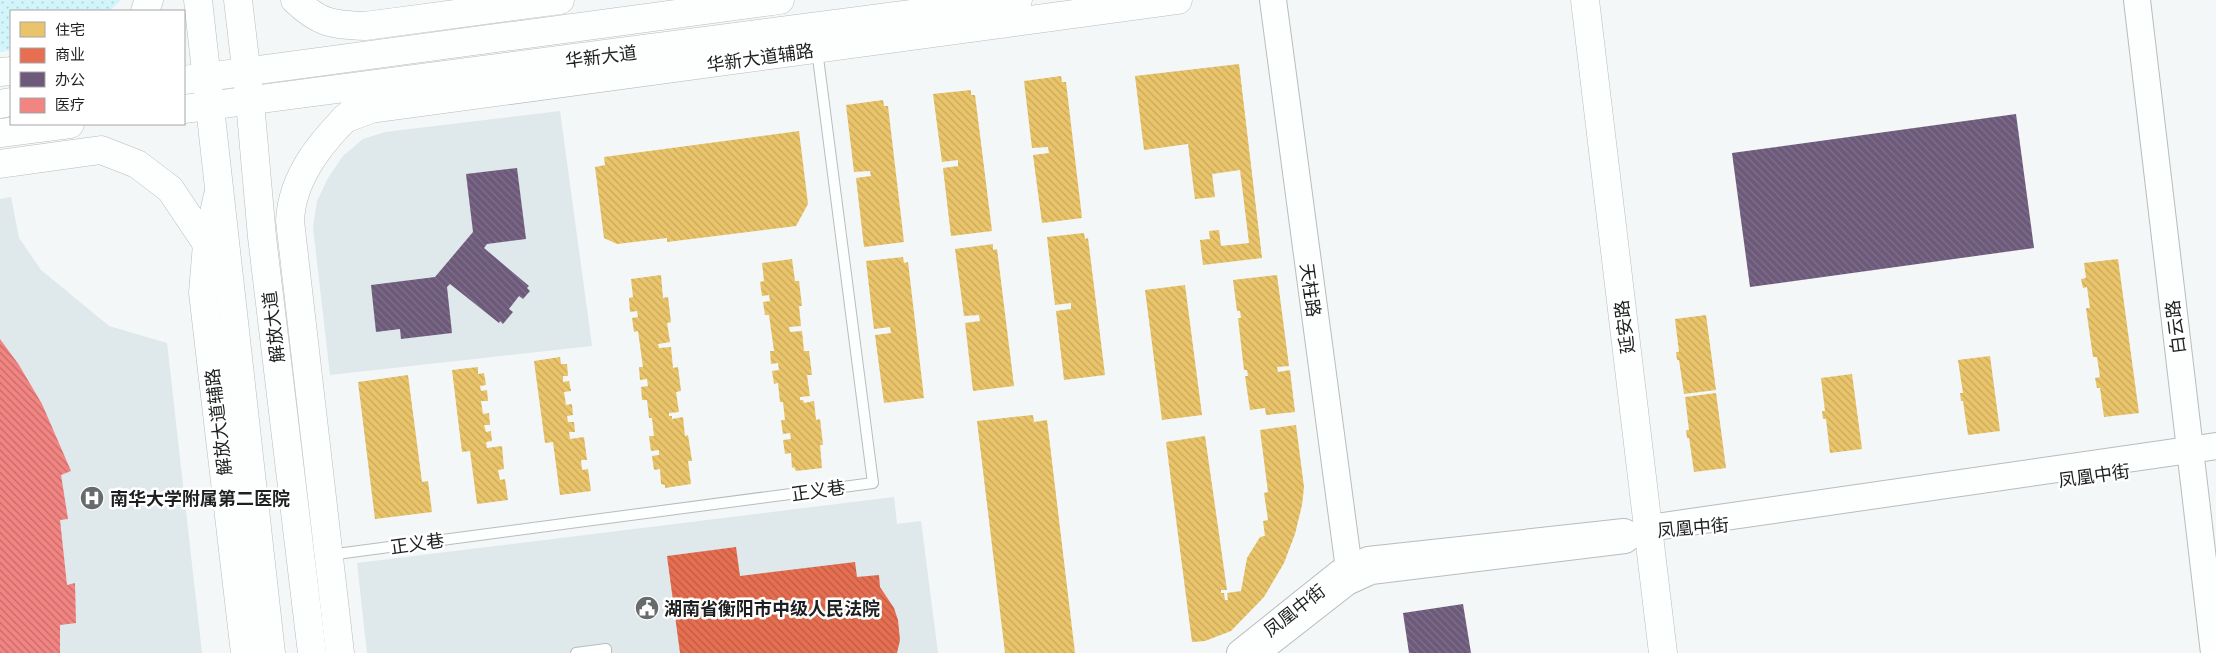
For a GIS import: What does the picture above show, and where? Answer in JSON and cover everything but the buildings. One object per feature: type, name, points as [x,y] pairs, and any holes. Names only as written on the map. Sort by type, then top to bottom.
[{"type":"main road","points":[[198,0],[195,78],[196,108],[218,191],[271,653]]},
{"type":"main road","name":"解放大道","points":[[238,0],[247,71],[262,237],[312,653]]},
{"type":"main road","points":[[295,0],[311,15],[337,25],[365,26],[560,0]]},
{"type":"main road","name":"华新大道","points":[[195,78],[780,0]]},
{"type":"main road","name":"华新大道","points":[[196,108],[380,84],[679,57],[1018,0]]},
{"type":"main road","name":"华新大道辅路","points":[[344,120],[370,109],[679,57],[816,49],[1178,0]]},
{"type":"main road","name":"延安路","points":[[1568,0],[1640,534],[1663,653]]},
{"type":"main road","name":"延安路","points":[[1585,0],[1640,534],[1645,653]]},
{"type":"main road","points":[[340,653],[290,221],[290,203],[301,176],[322,142],[380,84]]},
{"type":"main road","points":[[0,133],[62,125]]},
{"type":"main road","points":[[0,164],[101,150],[137,164],[170,189],[207,244],[230,294]]},
{"type":"main road","name":"解放大道辅路","points":[[218,191],[207,244],[203,293],[245,653]]},
{"type":"street","name":"天柱路","points":[[1273,0],[1351,574]]},
{"type":"street","name":"白云路","points":[[2137,0],[2216,534]]},
{"type":"street","name":"白云路","points":[[2148,0],[2204,454],[2214,653]]},
{"type":"street","name":"凤凰中街","points":[[1240,653],[1340,573],[1351,574],[1626,540],[1640,534],[1657,534],[2204,454]]},
{"type":"street","name":"凤凰中街","points":[[1256,653],[1351,574]]},
{"type":"lane","name":"正义巷","points":[[329,555],[873,483],[816,49]]},
{"type":"lane","points":[[576,653],[606,649],[606,653]]},
{"type":"shaded area","points":[[0,0],[121,0],[111,10],[10,10],[10,50],[0,52]]},
{"type":"shaded area","points":[[560,111],[592,346],[330,375],[313,227],[317,201],[328,178],[343,156],[363,139],[385,132]]},
{"type":"shaded area","name":"南华大学附属第二医院","points":[[11,197],[19,238],[41,270],[109,326],[167,343],[202,653],[0,653],[0,199]]},
{"type":"shaded area","name":"湖南省衡阳市中级人民法院","points":[[894,497],[897,524],[921,521],[938,653],[367,653],[357,563]]},
{"type":"place","name":"南华大学附属第二医院","points":[[92,498]]},
{"type":"place","name":"湖南省衡阳市中级人民法院","points":[[647,608]]}]
